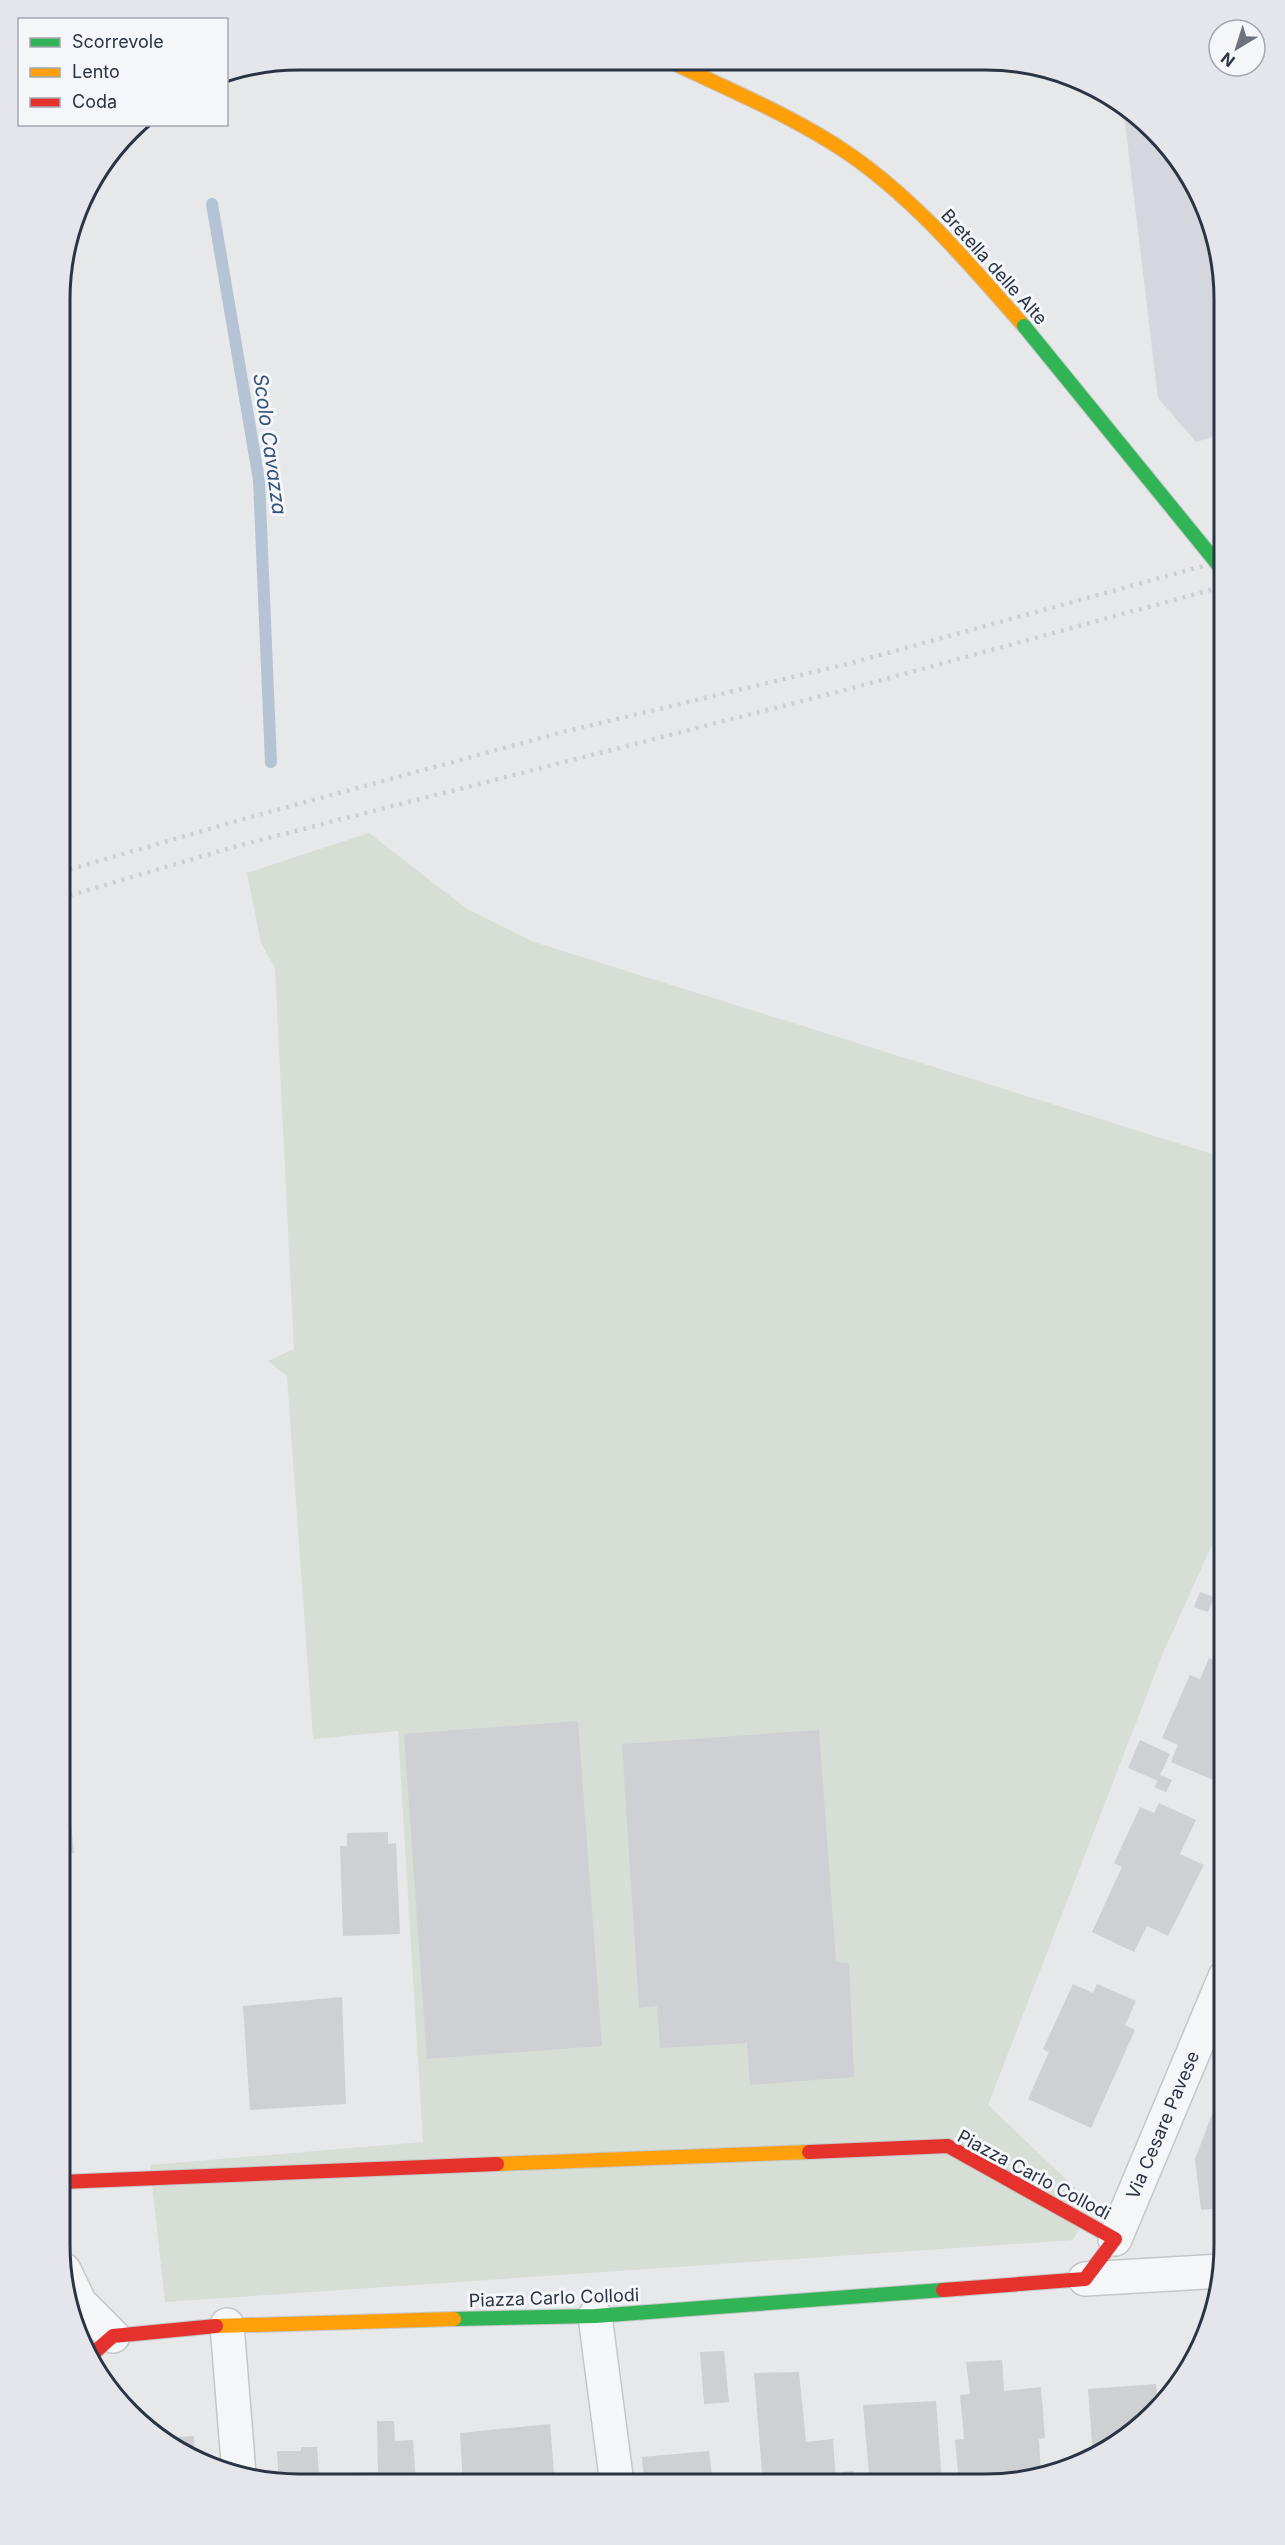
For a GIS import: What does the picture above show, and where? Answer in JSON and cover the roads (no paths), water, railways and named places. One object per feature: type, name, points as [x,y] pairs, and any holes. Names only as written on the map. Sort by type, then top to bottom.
[{"type":"street","name":"Bretella delle Alte","points":[[688,70],[773,111],[849,154],[928,218],[1024,326],[1214,559]]},
{"type":"street","name":"Via Cesare Pavese","points":[[1114,2239],[1214,2003]]},
{"type":"street","name":"Piazza Carlo Collodi","points":[[70,2182],[948,2146],[1114,2239],[1085,2280],[596,2316],[227,2325],[101,2347]]},
{"type":"street","points":[[1085,2280],[1213,2272]]},
{"type":"street","points":[[76,2293],[101,2347]]},
{"type":"street","points":[[596,2316],[616,2474]]},
{"type":"street","points":[[227,2325],[237,2466]]},
{"type":"waterway","name":"Scolo Cavazza","points":[[212,204],[259,480],[271,762]]},
{"type":"railway","points":[[70,869],[247,818],[563,732],[851,663],[1214,563]]},
{"type":"railway","points":[[70,895],[237,846],[849,689],[1214,589]]}]
